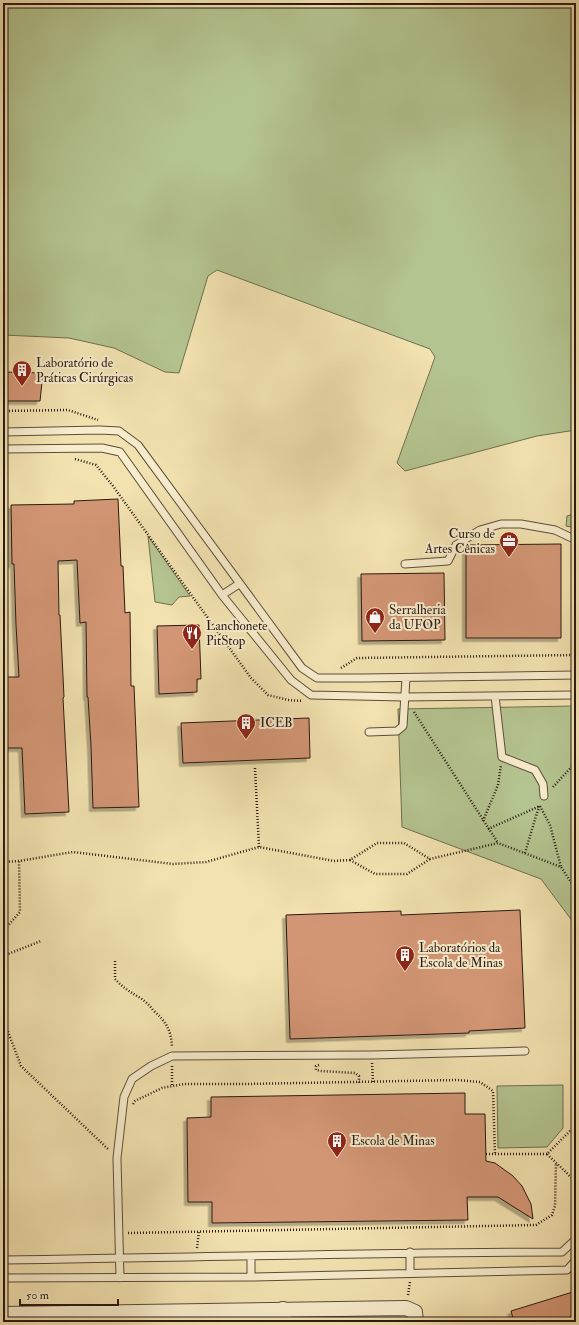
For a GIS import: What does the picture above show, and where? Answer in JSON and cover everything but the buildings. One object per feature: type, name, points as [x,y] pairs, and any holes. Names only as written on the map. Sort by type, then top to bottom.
[{"type":"street","points":[[3,1314],[283,1316],[412,1314]]},
{"type":"lane","points":[[3,432],[100,430],[119,432],[138,445],[302,668],[317,678],[576,675]]},
{"type":"lane","points":[[3,449],[102,448],[120,452],[222,595],[291,680],[311,695],[404,697],[576,695]]},
{"type":"lane","points":[[405,564],[448,561],[456,545],[480,530],[501,524],[521,524],[555,530],[576,540]]},
{"type":"lane","points":[[222,595],[239,584]]},
{"type":"lane","points":[[369,732],[397,731],[403,726],[406,678]]},
{"type":"lane","points":[[495,696],[502,757],[536,770],[543,784],[544,796]]},
{"type":"lane","points":[[120,1278],[117,1158],[124,1096],[132,1079],[151,1066],[172,1056],[372,1055],[525,1051]]},
{"type":"lane","points":[[3,1260],[119,1259],[410,1252],[562,1252],[576,1239]]},
{"type":"lane","points":[[410,1252],[410,1273]]},
{"type":"lane","points":[[251,1256],[251,1277]]},
{"type":"lane","points":[[3,1278],[251,1277],[566,1270],[576,1260]]},
{"type":"path","points":[[3,411],[68,410],[105,422]]},
{"type":"path","points":[[338,668],[344,667],[357,658],[576,655]]},
{"type":"path","points":[[404,697],[498,843],[561,867]]},
{"type":"path","points":[[483,821],[498,785],[502,757]]},
{"type":"path","points":[[525,854],[536,816],[544,796],[576,762]]},
{"type":"path","points":[[255,768],[259,847]]},
{"type":"path","points":[[488,829],[540,806]]},
{"type":"path","points":[[540,806],[550,825],[561,867],[576,890]]},
{"type":"path","points":[[3,862],[18,862],[73,852],[173,864],[206,862],[259,847],[334,861],[350,860],[377,843],[404,843],[430,859]]},
{"type":"path","points":[[350,860],[375,874],[407,874],[430,859],[498,843]]},
{"type":"path","points":[[3,931],[20,912],[18,862]]},
{"type":"path","points":[[3,956],[41,941]]},
{"type":"path","points":[[115,961],[115,979],[121,986],[144,1000],[165,1022],[169,1030],[172,1040],[172,1086]]},
{"type":"path","points":[[3,1024],[7,1029],[20,1066],[117,1158]]},
{"type":"path","points":[[486,1154],[547,1154],[575,1126],[574,1075],[576,1025]]},
{"type":"path","points":[[372,1055],[373,1082]]},
{"type":"path","points":[[321,1065],[316,1066],[316,1070],[355,1073],[359,1076],[359,1083]]},
{"type":"path","points":[[131,1107],[135,1102],[162,1088],[184,1084],[359,1083],[457,1080],[480,1082],[493,1091],[495,1155]]},
{"type":"path","points":[[547,1154],[575,1179],[576,1239]]},
{"type":"path","points":[[125,1233],[536,1225],[552,1215],[555,1206],[556,1163]]},
{"type":"path","points":[[196,1257],[199,1232]]},
{"type":"path","points":[[410,1273],[412,1314]]},
{"type":"green space","points":[[3,3],[576,3],[576,430],[537,436],[405,471],[397,463],[435,357],[430,349],[217,270],[208,276],[179,373],[165,372],[114,348],[69,338],[3,335]]},
{"type":"green space","points":[[576,513],[576,528],[566,526],[567,516]]},
{"type":"green space","points":[[148,536],[190,596],[179,597],[172,605],[155,602]]},
{"type":"green space","points":[[576,706],[576,926],[541,879],[402,827],[398,709]]},
{"type":"green space","points":[[563,1085],[563,1128],[547,1147],[498,1148],[497,1086]]},
{"type":"place","name":"Laboratório de Práticas Cirúrgicas","points":[[22,387]]},
{"type":"place","name":"Curso de Artes Cênicas","points":[[509,558]]},
{"type":"place","name":"Serralheria da UFOP","points":[[375,634]]},
{"type":"place","name":"Lanchonete PitStop","points":[[192,650]]},
{"type":"place","name":"ICEB","points":[[246,740]]},
{"type":"place","name":"Laboratórios da Escola de Minas","points":[[405,972]]},
{"type":"place","name":"Escola de Minas","points":[[337,1158]]}]
